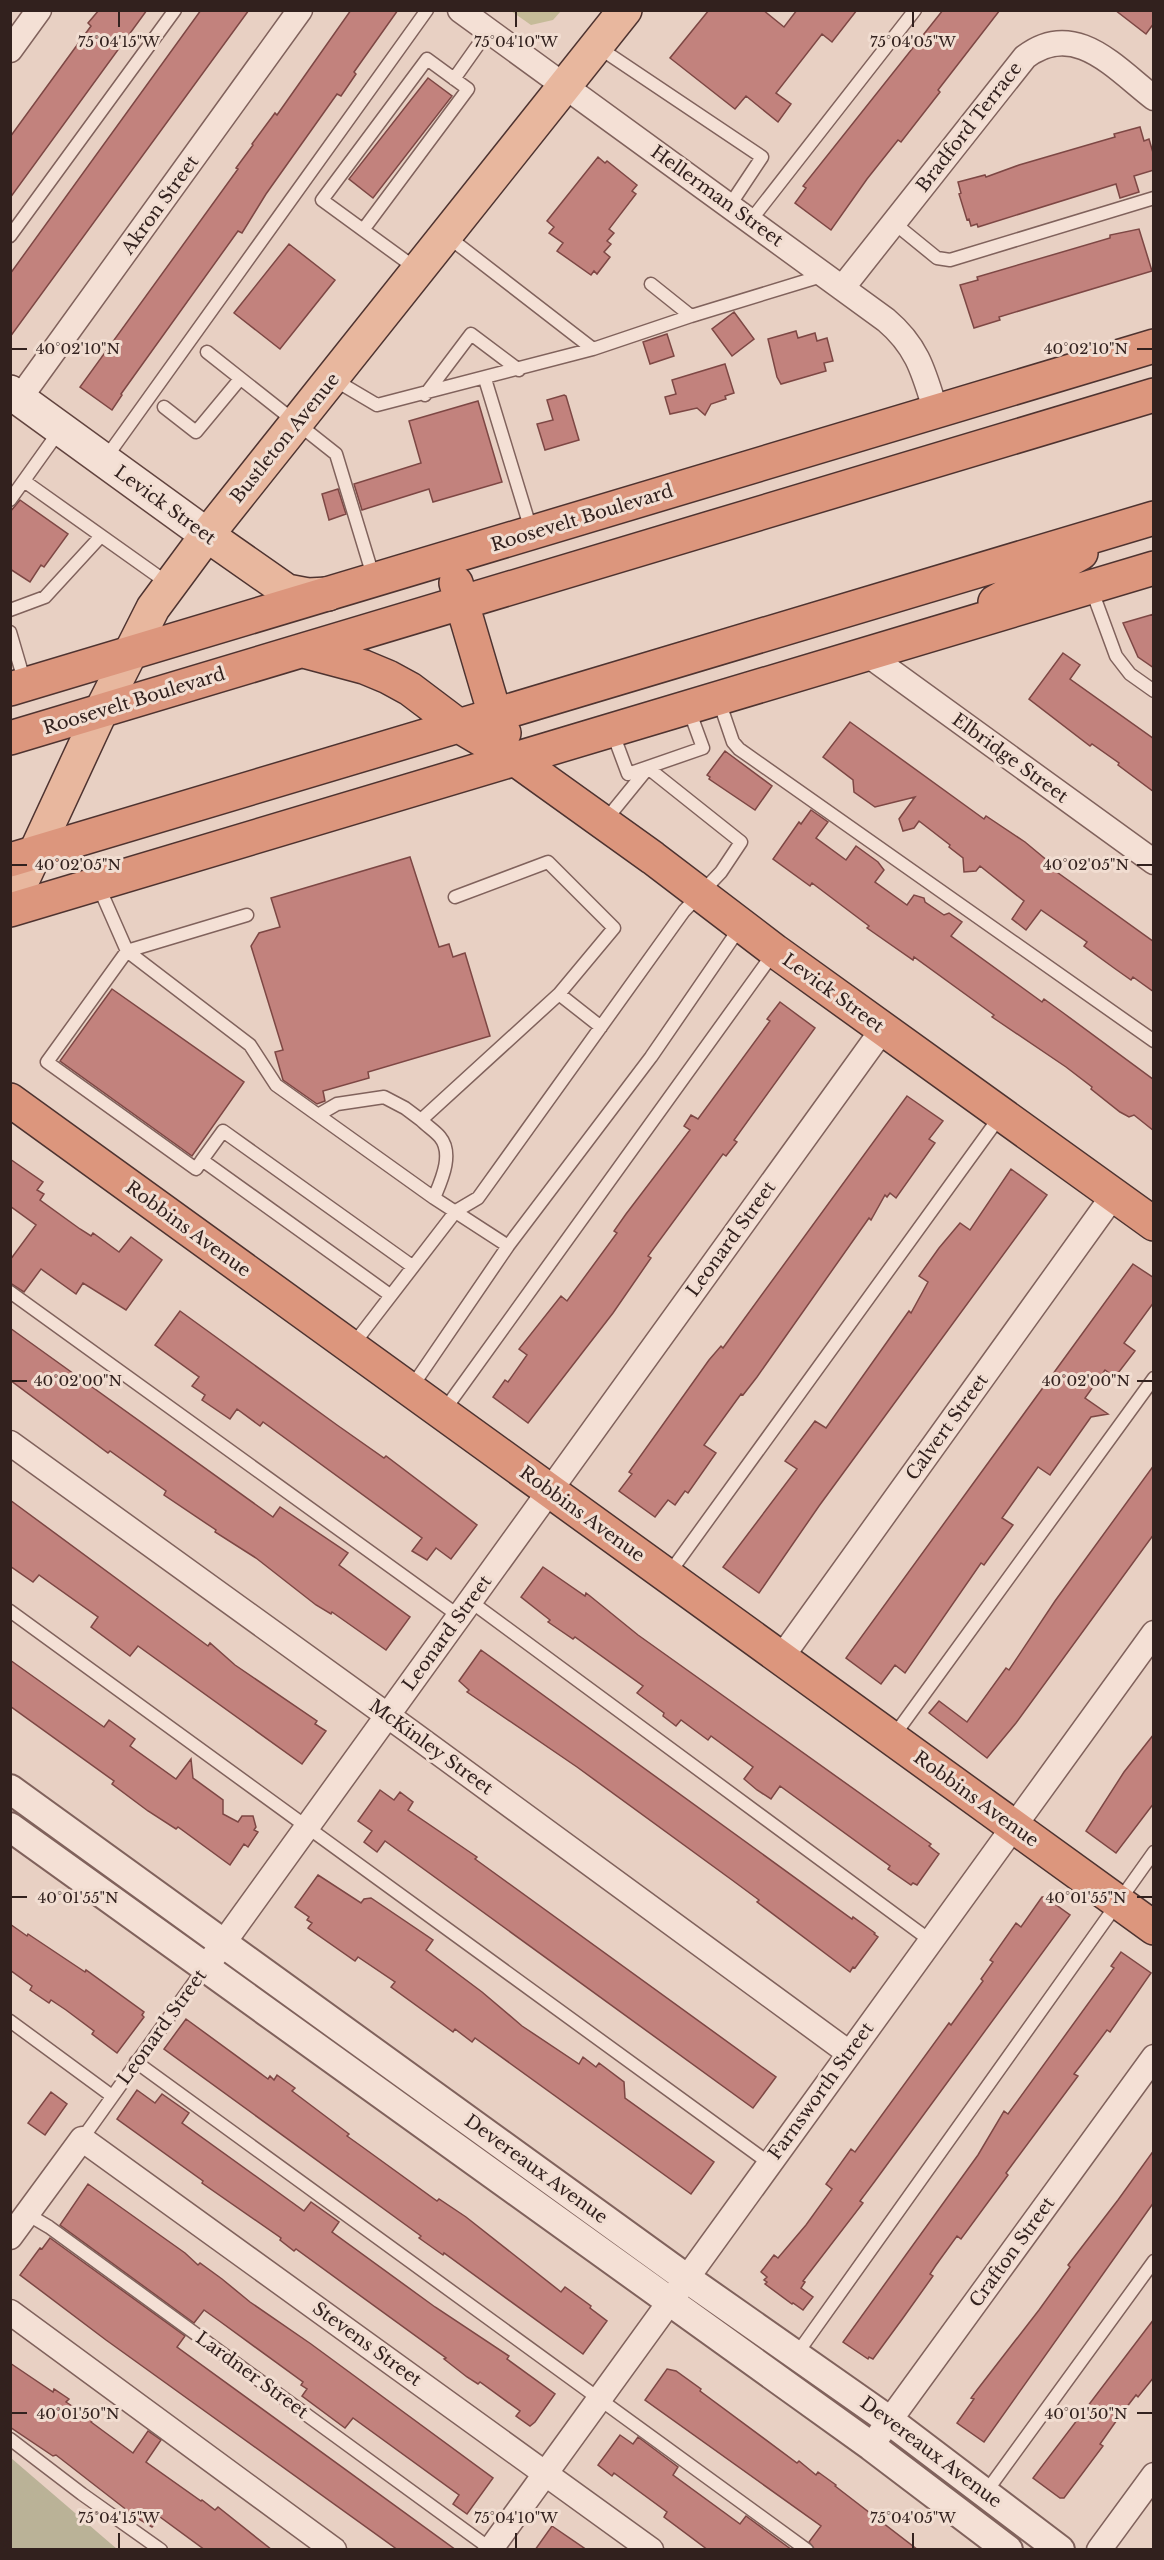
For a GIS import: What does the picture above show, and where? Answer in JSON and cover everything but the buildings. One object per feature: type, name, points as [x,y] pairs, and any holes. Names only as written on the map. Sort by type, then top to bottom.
[{"type":"highway","name":"Roosevelt Boulevard","points":[[18,687],[1145,349]]},
{"type":"highway","points":[[978,448],[1145,349]]},
{"type":"highway","name":"Roosevelt Boulevard","points":[[10,738],[1154,395]]},
{"type":"highway","points":[[947,630],[1141,521]]},
{"type":"highway","points":[[23,856],[1141,521]]},
{"type":"highway","name":"Levick Street","points":[[449,558],[495,715],[515,759]]},
{"type":"highway","points":[[10,909],[1154,568]]},
{"type":"highway","name":"Levick Street","points":[[302,650],[364,667],[388,677],[410,689],[459,726],[515,759],[653,858],[775,951],[1154,1224]]},
{"type":"highway","name":"Robbins Avenue","points":[[10,1100],[1154,1928]]},
{"type":"main road","name":"Bustleton Avenue","points":[[10,909],[23,856],[153,608],[169,584],[625,10]]},
{"type":"main road","name":"Levick Street","points":[[15,396],[287,591],[308,595],[329,594]]},
{"type":"street","points":[[10,50],[39,10]]},
{"type":"street","name":"Akron Street","points":[[15,396],[300,10]]},
{"type":"street","name":"Hellerman Street","points":[[460,10],[886,320],[909,343],[923,370],[936,412]]},
{"type":"street","name":"Bradford Terrace","points":[[834,281],[894,223],[1025,57],[1037,48],[1050,44],[1078,44],[1091,50],[1154,98]]},
{"type":"street","name":"Elbridge Street","points":[[867,654],[1154,862]]},
{"type":"street","name":"Leonard Street","points":[[206,1967],[883,1029]]},
{"type":"street","name":"Calvert Street","points":[[781,1658],[1113,1196]]},
{"type":"street","name":"McKinley Street","points":[[10,1443],[849,2053]]},
{"type":"street","name":"Farnsworth Street","points":[[490,2549],[1154,1633]]},
{"type":"street","name":"Devereaux Avenue","points":[[10,1789],[686,2278],[890,2421],[1060,2550]]},
{"type":"street","name":"Devereaux Avenue","points":[[10,1827],[871,2446],[1008,2550]]},
{"type":"street","name":"Crafton Street","points":[[871,2446],[1154,2057]]},
{"type":"street","name":"Leonard Street","points":[[10,2237],[19,2209],[82,2139]]},
{"type":"street","name":"Stevens Street","points":[[82,2139],[651,2550]]},
{"type":"street","points":[[10,2312],[334,2550]]},
{"type":"street","points":[[1100,2550],[1154,2475]]},
{"type":"lane","points":[[10,236],[175,10]]},
{"type":"lane","points":[[104,460],[427,10]]},
{"type":"lane","points":[[751,220],[915,10]]},
{"type":"lane","points":[[454,79],[488,31]]},
{"type":"lane","points":[[597,46],[762,157],[730,205]]},
{"type":"lane","points":[[363,230],[468,89],[427,59],[322,200],[419,271]]},
{"type":"lane","points":[[894,223],[937,258],[950,260],[1154,198]]},
{"type":"lane","points":[[447,236],[593,349]]},
{"type":"lane","points":[[333,379],[377,405],[519,370],[593,349],[691,316],[834,281]]},
{"type":"lane","points":[[651,284],[691,316]]},
{"type":"lane","points":[[425,395],[471,334],[519,370]]},
{"type":"lane","points":[[207,352],[336,454],[375,580]]},
{"type":"lane","points":[[164,406],[195,432],[240,379]]},
{"type":"lane","points":[[485,379],[532,532]]},
{"type":"lane","points":[[10,500],[61,429]]},
{"type":"lane","points":[[24,480],[169,584]]},
{"type":"lane","points":[[10,610],[45,597],[101,536]]},
{"type":"lane","points":[[1091,586],[1116,656],[1122,666],[1154,692]]},
{"type":"lane","points":[[10,632],[18,687]]},
{"type":"lane","points":[[611,730],[628,774],[703,748],[703,703]]},
{"type":"lane","points":[[703,703],[739,749],[1154,1041]]},
{"type":"lane","points":[[604,823],[648,768]]},
{"type":"lane","points":[[351,1347],[456,1211],[478,1198],[684,911],[721,872],[741,842],[648,768]]},
{"type":"lane","points":[[421,1120],[559,994],[614,928],[548,862],[455,897]]},
{"type":"lane","points":[[98,884],[127,951],[250,1045],[276,1086],[434,1198],[508,1246]]},
{"type":"lane","points":[[248,915],[127,951],[47,1062],[196,1169],[224,1131],[412,1266]]},
{"type":"lane","points":[[410,1389],[508,1246],[651,1057],[741,925]]},
{"type":"lane","points":[[442,1413],[775,951]]},
{"type":"lane","points":[[559,994],[601,1027]]},
{"type":"lane","points":[[318,1115],[337,1104],[384,1097],[405,1108],[441,1138],[446,1168],[434,1198]]},
{"type":"lane","points":[[667,1576],[1001,1115]]},
{"type":"lane","points":[[202,1160],[390,1295]]},
{"type":"lane","points":[[10,1292],[464,1609],[930,1941]]},
{"type":"lane","points":[[892,1738],[1154,1378]]},
{"type":"lane","points":[[10,1611],[769,2163]]},
{"type":"lane","points":[[796,2355],[1154,1852]]},
{"type":"lane","name":"Leonard Street","points":[[82,2139],[206,1967]]},
{"type":"lane","points":[[10,2021],[112,2096]]},
{"type":"lane","points":[[136,2062],[807,2550]]},
{"type":"lane","name":"Lardner Street","points":[[19,2209],[58,2234],[490,2549]]},
{"type":"lane","points":[[986,2492],[1154,2261]]},
{"type":"lane","points":[[10,2439],[161,2550]]},
{"type":"shaded area","points":[[511,11],[561,11],[553,20],[531,25]]},
{"type":"shaded area","points":[[11,2458],[117,2549],[11,2549]]}]
